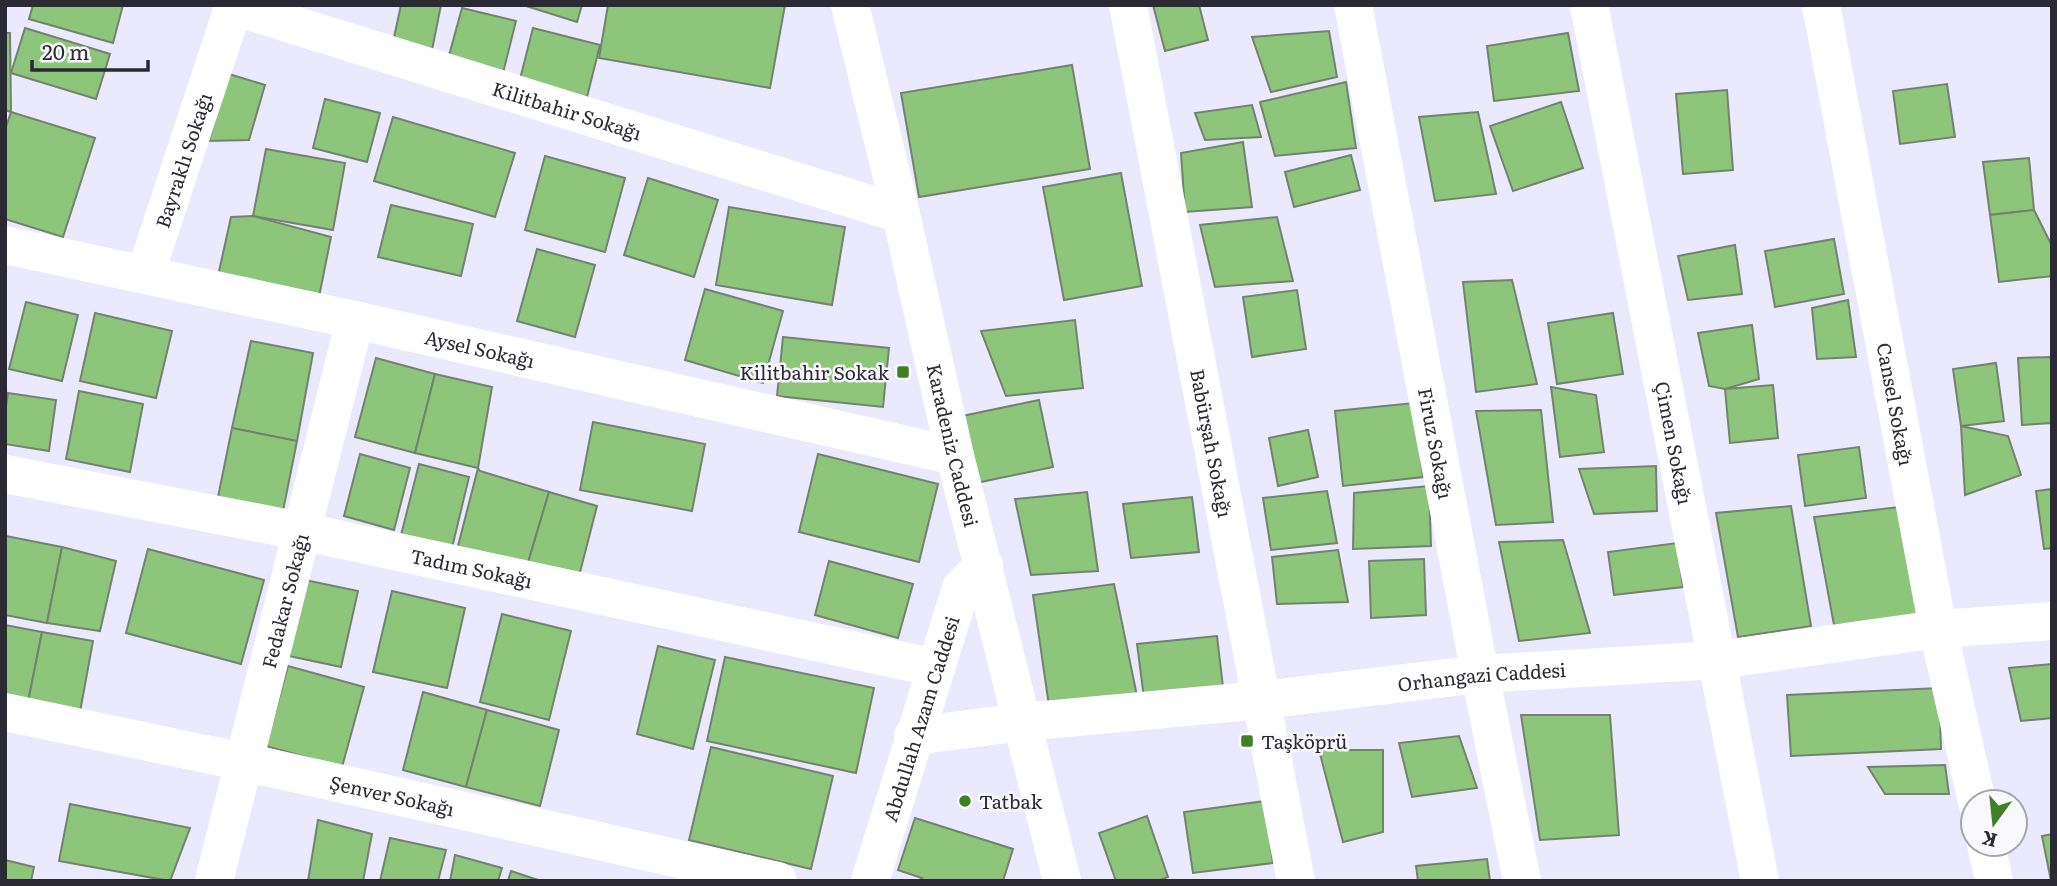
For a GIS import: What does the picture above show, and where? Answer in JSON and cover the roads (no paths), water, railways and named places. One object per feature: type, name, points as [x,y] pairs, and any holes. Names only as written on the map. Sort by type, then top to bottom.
[{"type":"street","name":"Karadeniz Caddesi","points":[[850,5],[901,214],[955,456],[1062,881]]},
{"type":"street","name":"Babürşah Sokağı","points":[[1128,5],[1296,881]]},
{"type":"street","name":"Firuz Sokağı","points":[[1353,5],[1521,881]]},
{"type":"street","name":"Çimen Sokağı","points":[[1589,5],[1760,881]]},
{"type":"street","name":"Cansel Sokağı","points":[[1821,5],[1938,629],[1973,788]]},
{"type":"street","name":"Kilitbahir Sokağı","points":[[233,6],[901,214]]},
{"type":"street","name":"Bayraklı Sokağı","points":[[145,275],[233,6]]},
{"type":"street","name":"Aysel Sokağı","points":[[5,245],[355,320],[955,456]]},
{"type":"street","name":"Fedakar Sokağı","points":[[214,881],[355,320]]},
{"type":"street","name":"Tadım Sokağı","points":[[5,474],[301,531],[936,668]]},
{"type":"street","name":"Abdullah Azam Caddesi","points":[[870,881],[961,588],[984,565]]},
{"type":"street","name":"Orhangazi Caddesi","points":[[913,736],[1022,722],[1262,700],[1480,674],[1718,660],[1938,629],[2052,621]]},
{"type":"street","name":"Şenver Sokağı","points":[[5,712],[244,762],[778,881]]},
{"type":"street","points":[[1989,858],[1994,881]]},
{"type":"place","name":"Kilitbahir Sokak","points":[[903,372]]},
{"type":"place","name":"Taşköprü","points":[[1247,741]]},
{"type":"place","name":"Tatbak","points":[[965,801]]}]
